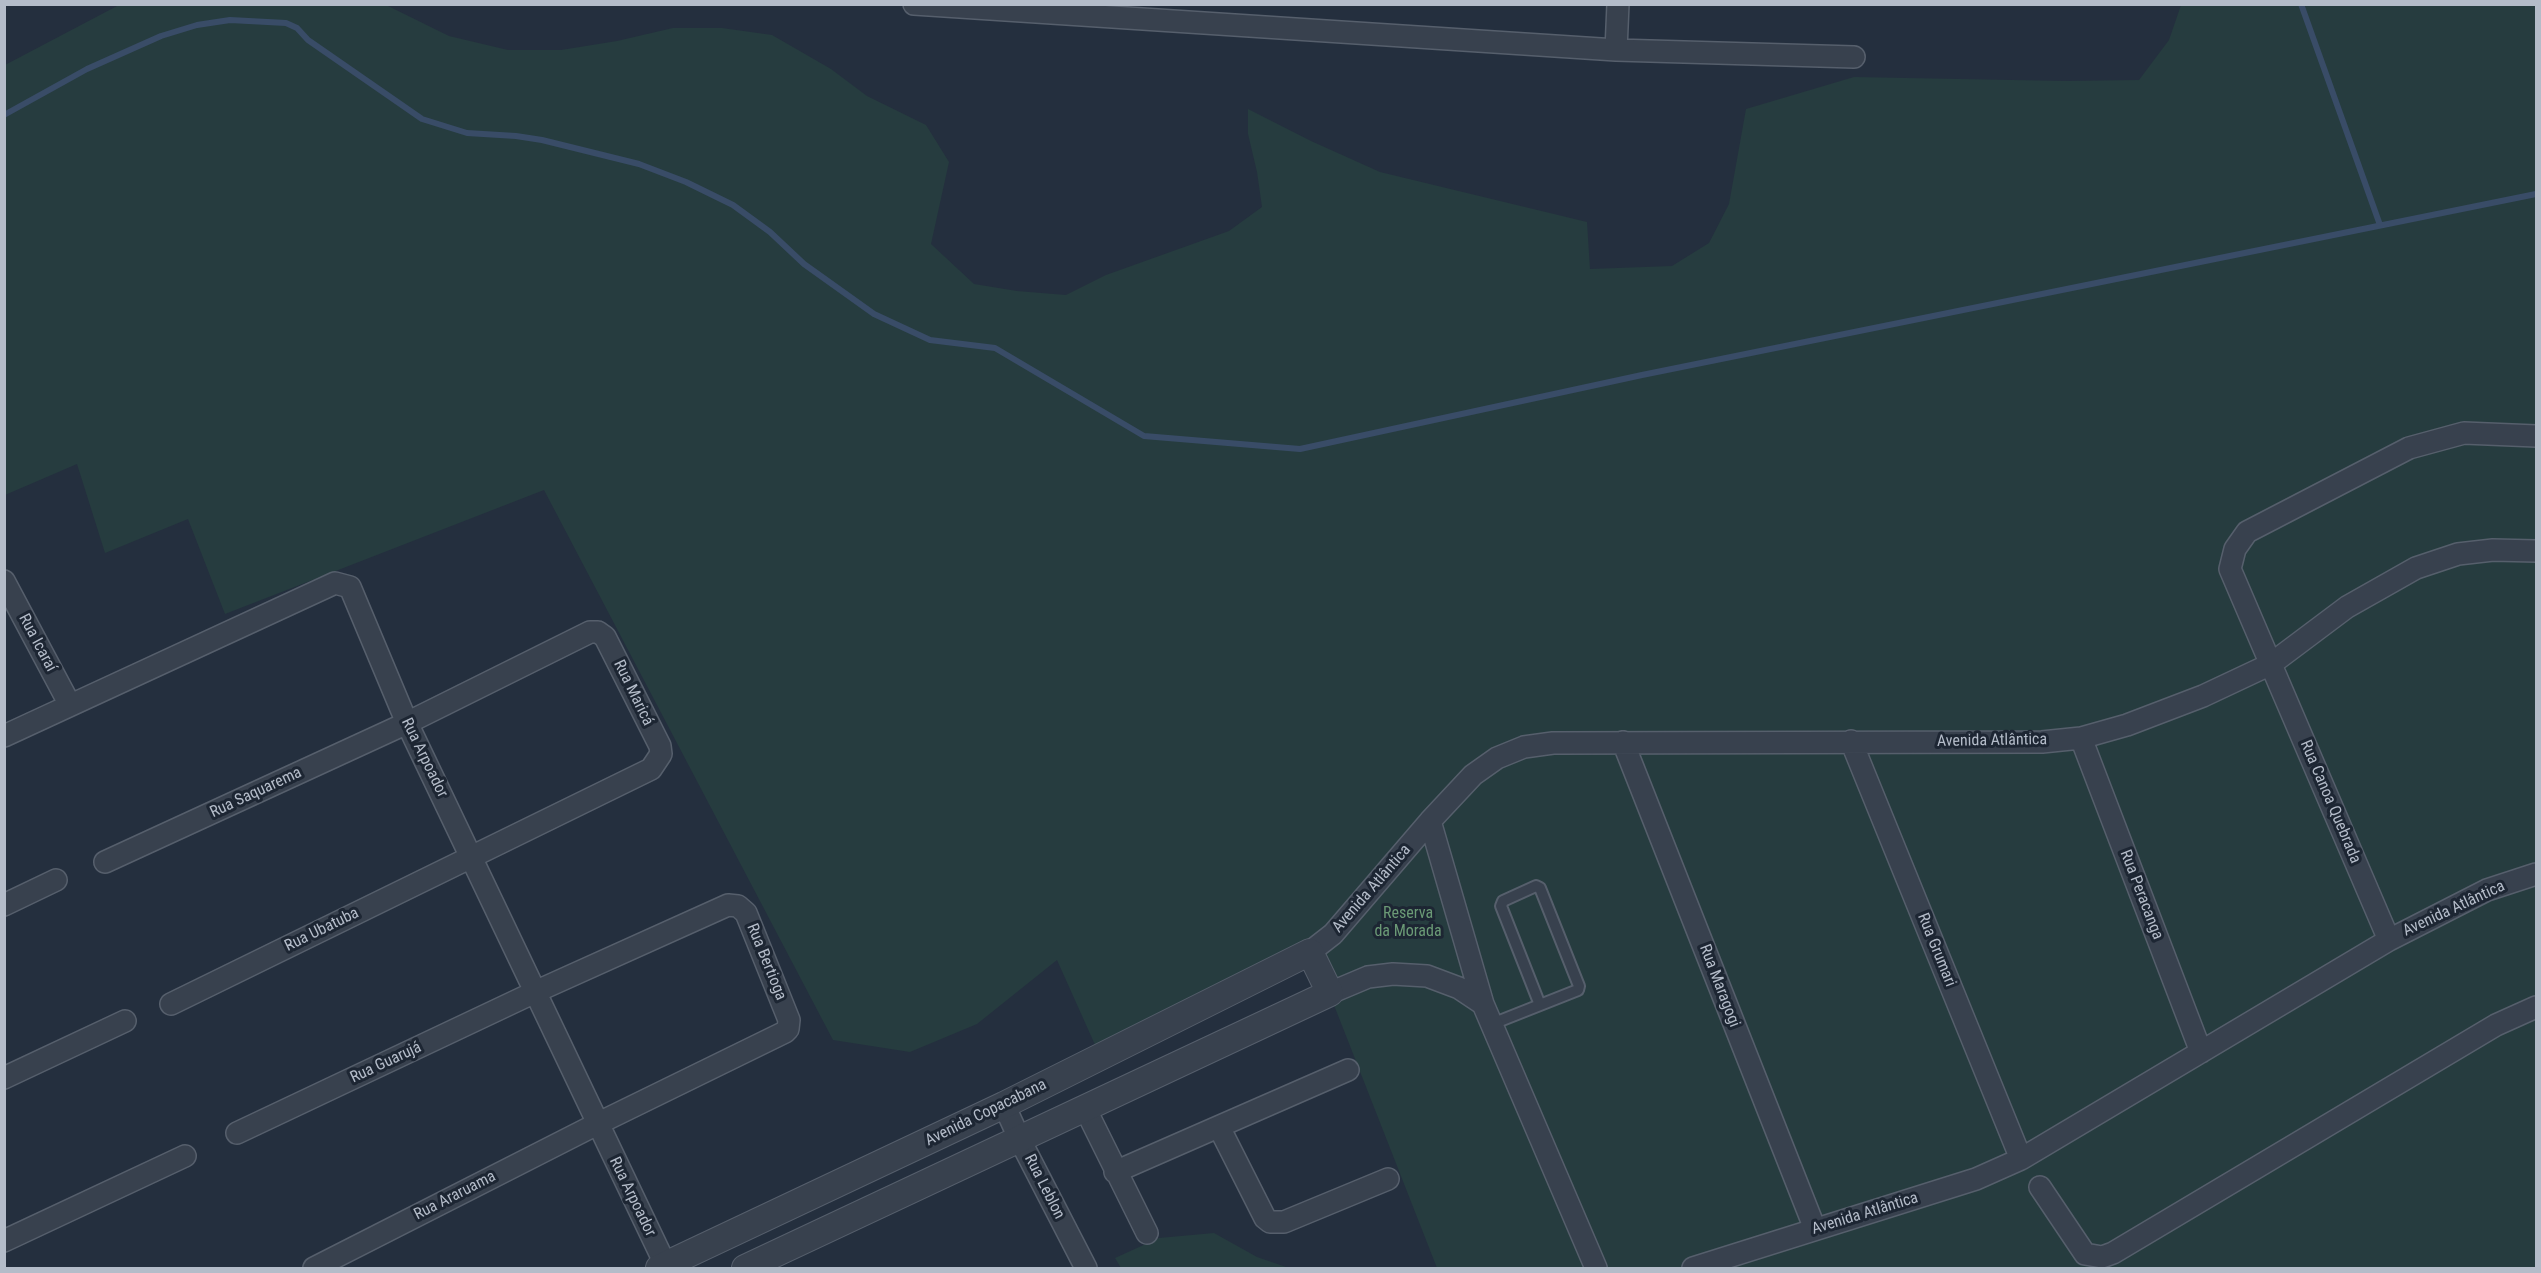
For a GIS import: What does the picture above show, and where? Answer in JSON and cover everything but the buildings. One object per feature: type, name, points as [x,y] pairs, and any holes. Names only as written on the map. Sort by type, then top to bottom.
[{"type":"street","points":[[914,4],[1125,12],[1616,50],[1854,57]]},
{"type":"street","points":[[1616,50],[1618,4]]},
{"type":"street","name":"Rua Canoa Quebrada","points":[[2389,940],[2230,568],[2235,549],[2247,532],[2409,448],[2464,433],[2536,436]]},
{"type":"street","name":"Avenida Atlântica","points":[[1310,952],[1333,934],[1430,821],[1473,775],[1497,758],[1524,747],[1543,744],[1623,742],[2042,742],[2081,738],[2127,725],[2203,696],[2271,664],[2347,607],[2416,568],[2458,554],[2493,550],[2536,551]]},
{"type":"street","name":"Rua Icaraí","points":[[4,581],[70,705]]},
{"type":"street","name":"Rua Arpoador","points":[[4,736],[334,584],[350,587],[407,723],[472,856],[664,1268]]},
{"type":"street","name":"Rua Maricá","points":[[407,723],[590,632],[598,632],[605,637],[655,736],[661,754],[651,769],[472,856]]},
{"type":"street","name":"Rua Saquarema","points":[[105,862],[407,723]]},
{"type":"street","name":"Rua Peracanga","points":[[2081,738],[2201,1053]]},
{"type":"street","name":"Rua Grumari","points":[[1851,741],[2021,1159]]},
{"type":"street","name":"Rua Maragogi","points":[[1623,742],[1815,1229]]},
{"type":"street","name":"Avenida Atlântica","points":[[1430,821],[1484,1004],[1596,1269]]},
{"type":"street","name":"Rua Ubatuba","points":[[171,1004],[472,856]]},
{"type":"street","name":"Avenida Atlântica","points":[[1693,1269],[1976,1179],[2021,1159],[2389,940],[2487,890],[2536,874]]},
{"type":"street","points":[[4,905],[56,880]]},
{"type":"street","name":"Rua Bertioga","points":[[535,992],[728,904],[738,906],[746,913],[789,1020],[788,1029],[597,1124]]},
{"type":"street","points":[[1310,952],[1330,993]]},
{"type":"street","name":"Avenida Copacabana","points":[[664,1268],[1004,1105],[1310,952]]},
{"type":"street","points":[[745,1269],[1084,1108],[1368,977],[1393,974],[1427,976],[1459,988],[1484,1004]]},
{"type":"street","name":"Rua Guarujá","points":[[237,1133],[535,992]]},
{"type":"street","points":[[2040,1187],[2085,1254],[2102,1257],[2113,1253],[2496,1025],[2536,1007]]},
{"type":"street","points":[[4,1078],[125,1021]]},
{"type":"street","points":[[1115,1172],[1348,1070]]},
{"type":"street","name":"Rua Leblon","points":[[1004,1105],[1086,1269]]},
{"type":"street","points":[[1084,1108],[1147,1233]]},
{"type":"street","name":"Rua Araruama","points":[[314,1269],[597,1124]]},
{"type":"street","points":[[1219,1127],[1265,1218],[1270,1222],[1284,1222],[1388,1179]]},
{"type":"street","points":[[4,1241],[184,1156]]},
{"type":"lane","points":[[1492,1024],[1578,990],[1580,986],[1540,888],[1536,886],[1503,901],[1501,906],[1540,1005]]},
{"type":"green space","name":"Reserva da Morada","points":[[119,5],[386,5],[449,36],[508,50],[561,50],[617,41],[673,28],[722,28],[772,35],[831,69],[867,96],[926,125],[949,162],[931,244],[974,284],[1017,291],[1066,295],[1106,275],[1229,231],[1262,207],[1248,134],[1248,109],[1380,172],[1587,222],[1590,269],[1672,266],[1709,243],[1729,204],[1746,109],[1854,77],[2139,80],[2169,40],[2181,5],[2536,5],[2536,1268],[1437,1268],[1312,949],[1096,1047],[1057,960],[977,1024],[910,1052],[833,1040],[544,490],[225,614],[188,519],[105,553],[77,464],[5,495],[5,65]]},
{"type":"green space","points":[[1214,1233],[1257,1257],[1289,1268],[1121,1268],[1115,1258],[1159,1238]]},
{"type":"waterway","points":[[2301,4],[2380,225]]},
{"type":"waterway","points":[[4,115],[87,69],[161,36],[197,25],[230,20],[286,23],[297,28],[308,40],[422,119],[467,133],[542,140],[639,164],[686,182],[733,205],[770,232],[804,264],[874,314],[930,340],[995,348],[1144,436],[1300,449],[1642,375],[2536,194]]}]
